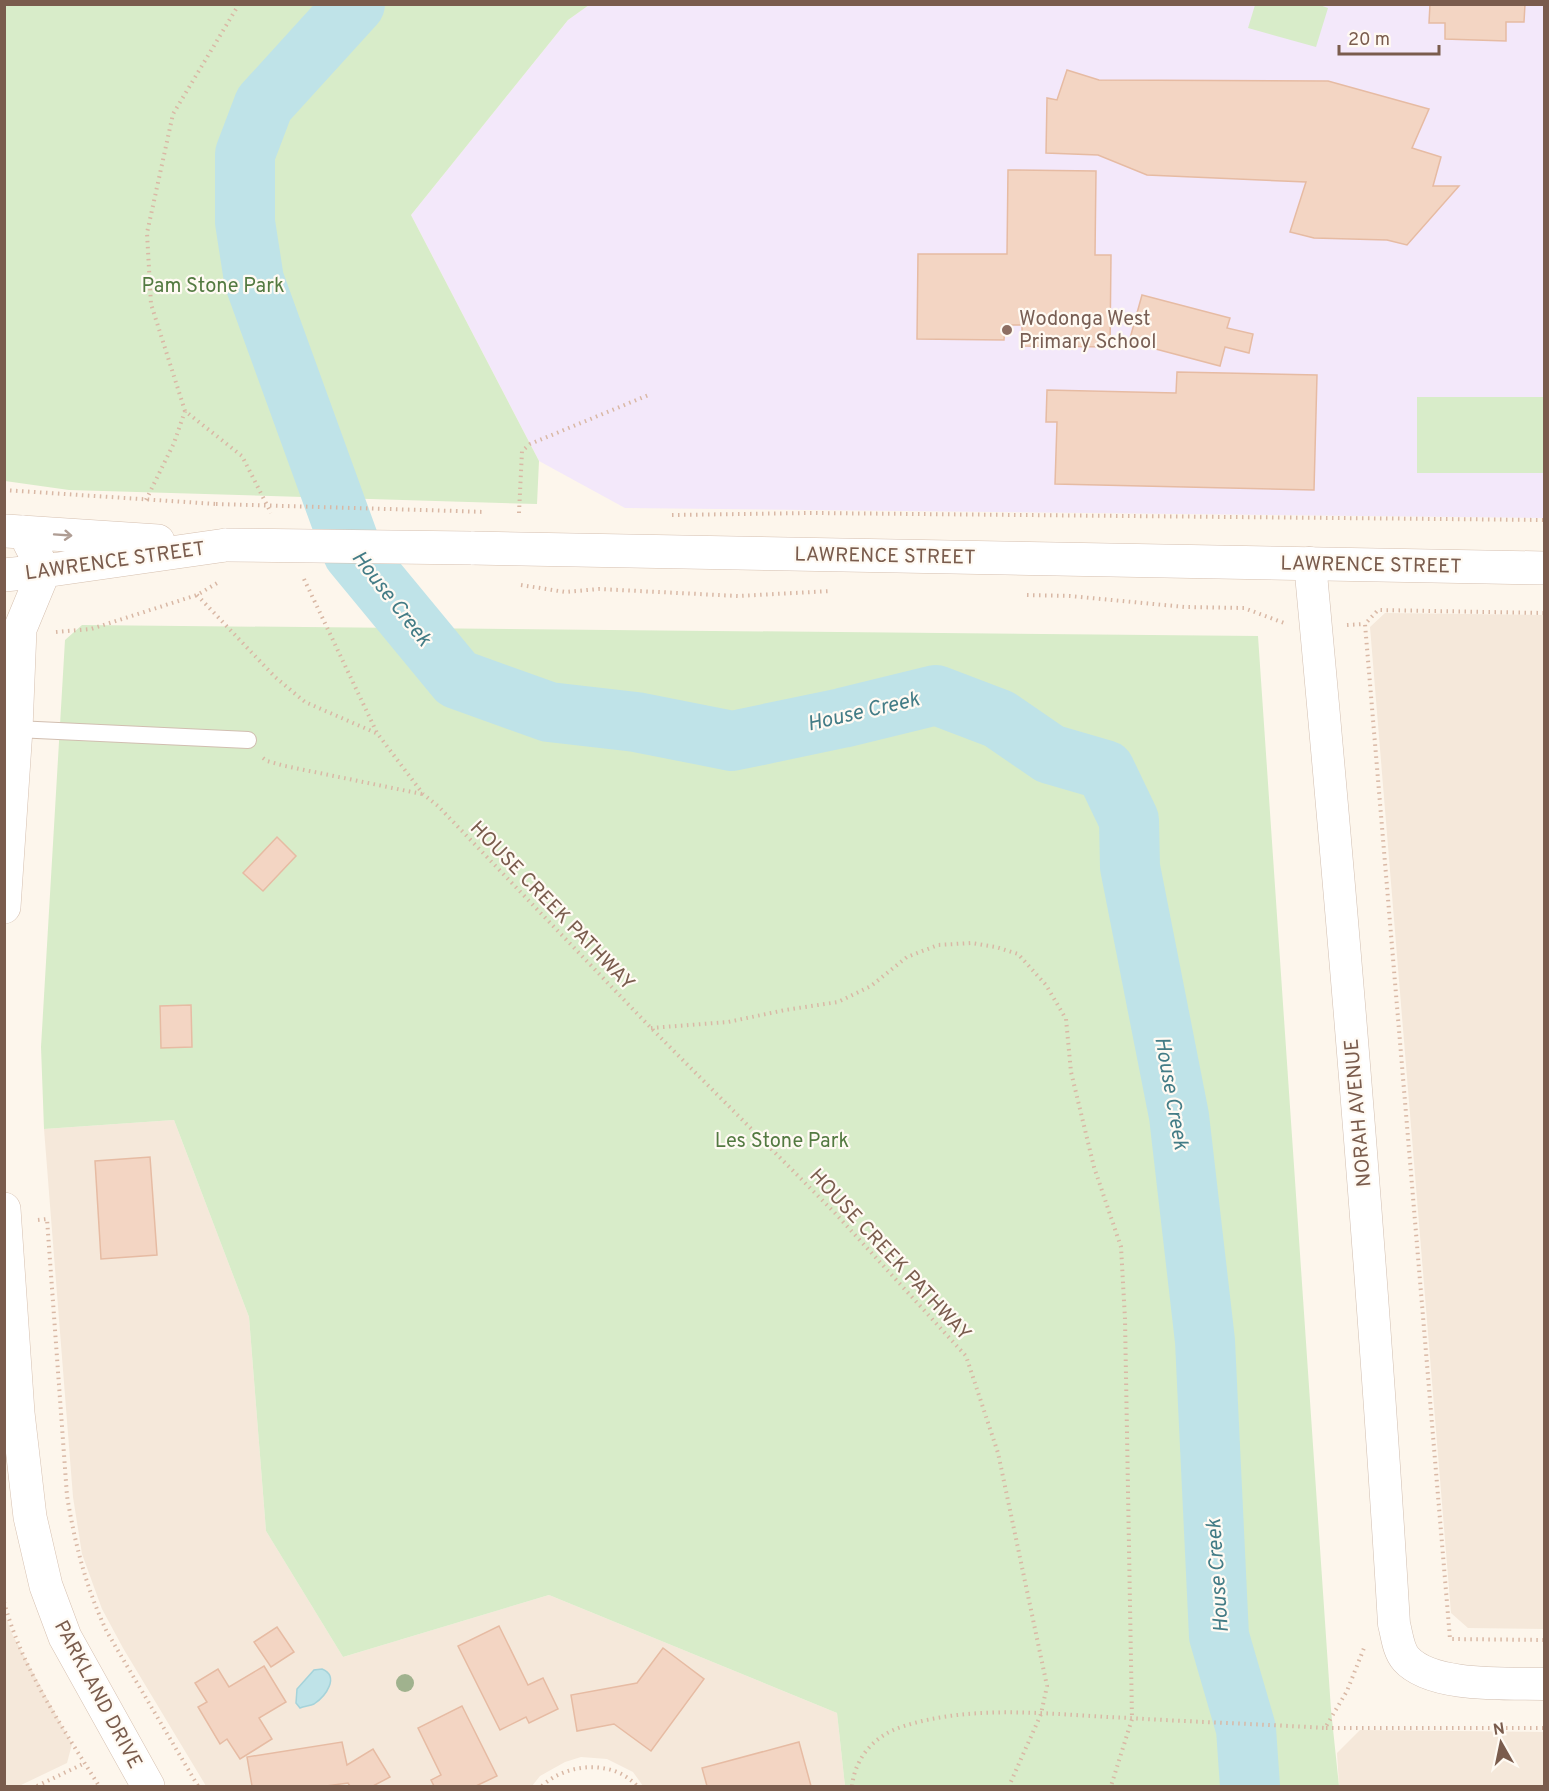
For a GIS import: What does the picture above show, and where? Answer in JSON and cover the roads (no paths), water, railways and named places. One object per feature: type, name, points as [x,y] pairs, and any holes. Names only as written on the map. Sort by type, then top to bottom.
[{"type":"main road","name":"LAWRENCE STREET","points":[[14,531],[226,545],[1545,568]]},
{"type":"main road","points":[[4,907],[20,629],[44,571],[14,531]]},
{"type":"main road","name":"LAWRENCE STREET","points":[[4,575],[226,545]]},
{"type":"main road","points":[[4,599],[20,629]]},
{"type":"main road","name":"PARKLAND DRIVE","points":[[4,1209],[18,1413],[30,1517],[46,1586],[65,1637],[142,1784]]},
{"type":"street","name":"NORAH AVENUE","points":[[1310,563],[1383,1435],[1394,1624],[1402,1653],[1407,1661],[1428,1673],[1456,1681],[1545,1684]]},
{"type":"lane","points":[[16,729],[248,740]]},
{"type":"water","points":[[322,1669],[330,1676],[331,1681],[327,1691],[314,1704],[300,1708],[296,1703],[297,1689],[314,1670]]},
{"type":"waterway","name":"House Creek","points":[[355,4],[264,104],[245,154],[245,222],[254,280],[353,553],[457,679],[549,712],[636,722],[732,741],[936,695],[999,719],[1050,754],[1105,770],[1129,820],[1130,867],[1179,1116],[1205,1341],[1219,1636],[1246,1729],[1250,1786]]},
{"type":"place","name":"Wodonga West Primary School","points":[[1007,330]]},
{"type":"park label","name":"Pam Stone Park","points":[[213,285]]},
{"type":"park label","name":"Les Stone Park","points":[[782,1140]]}]
